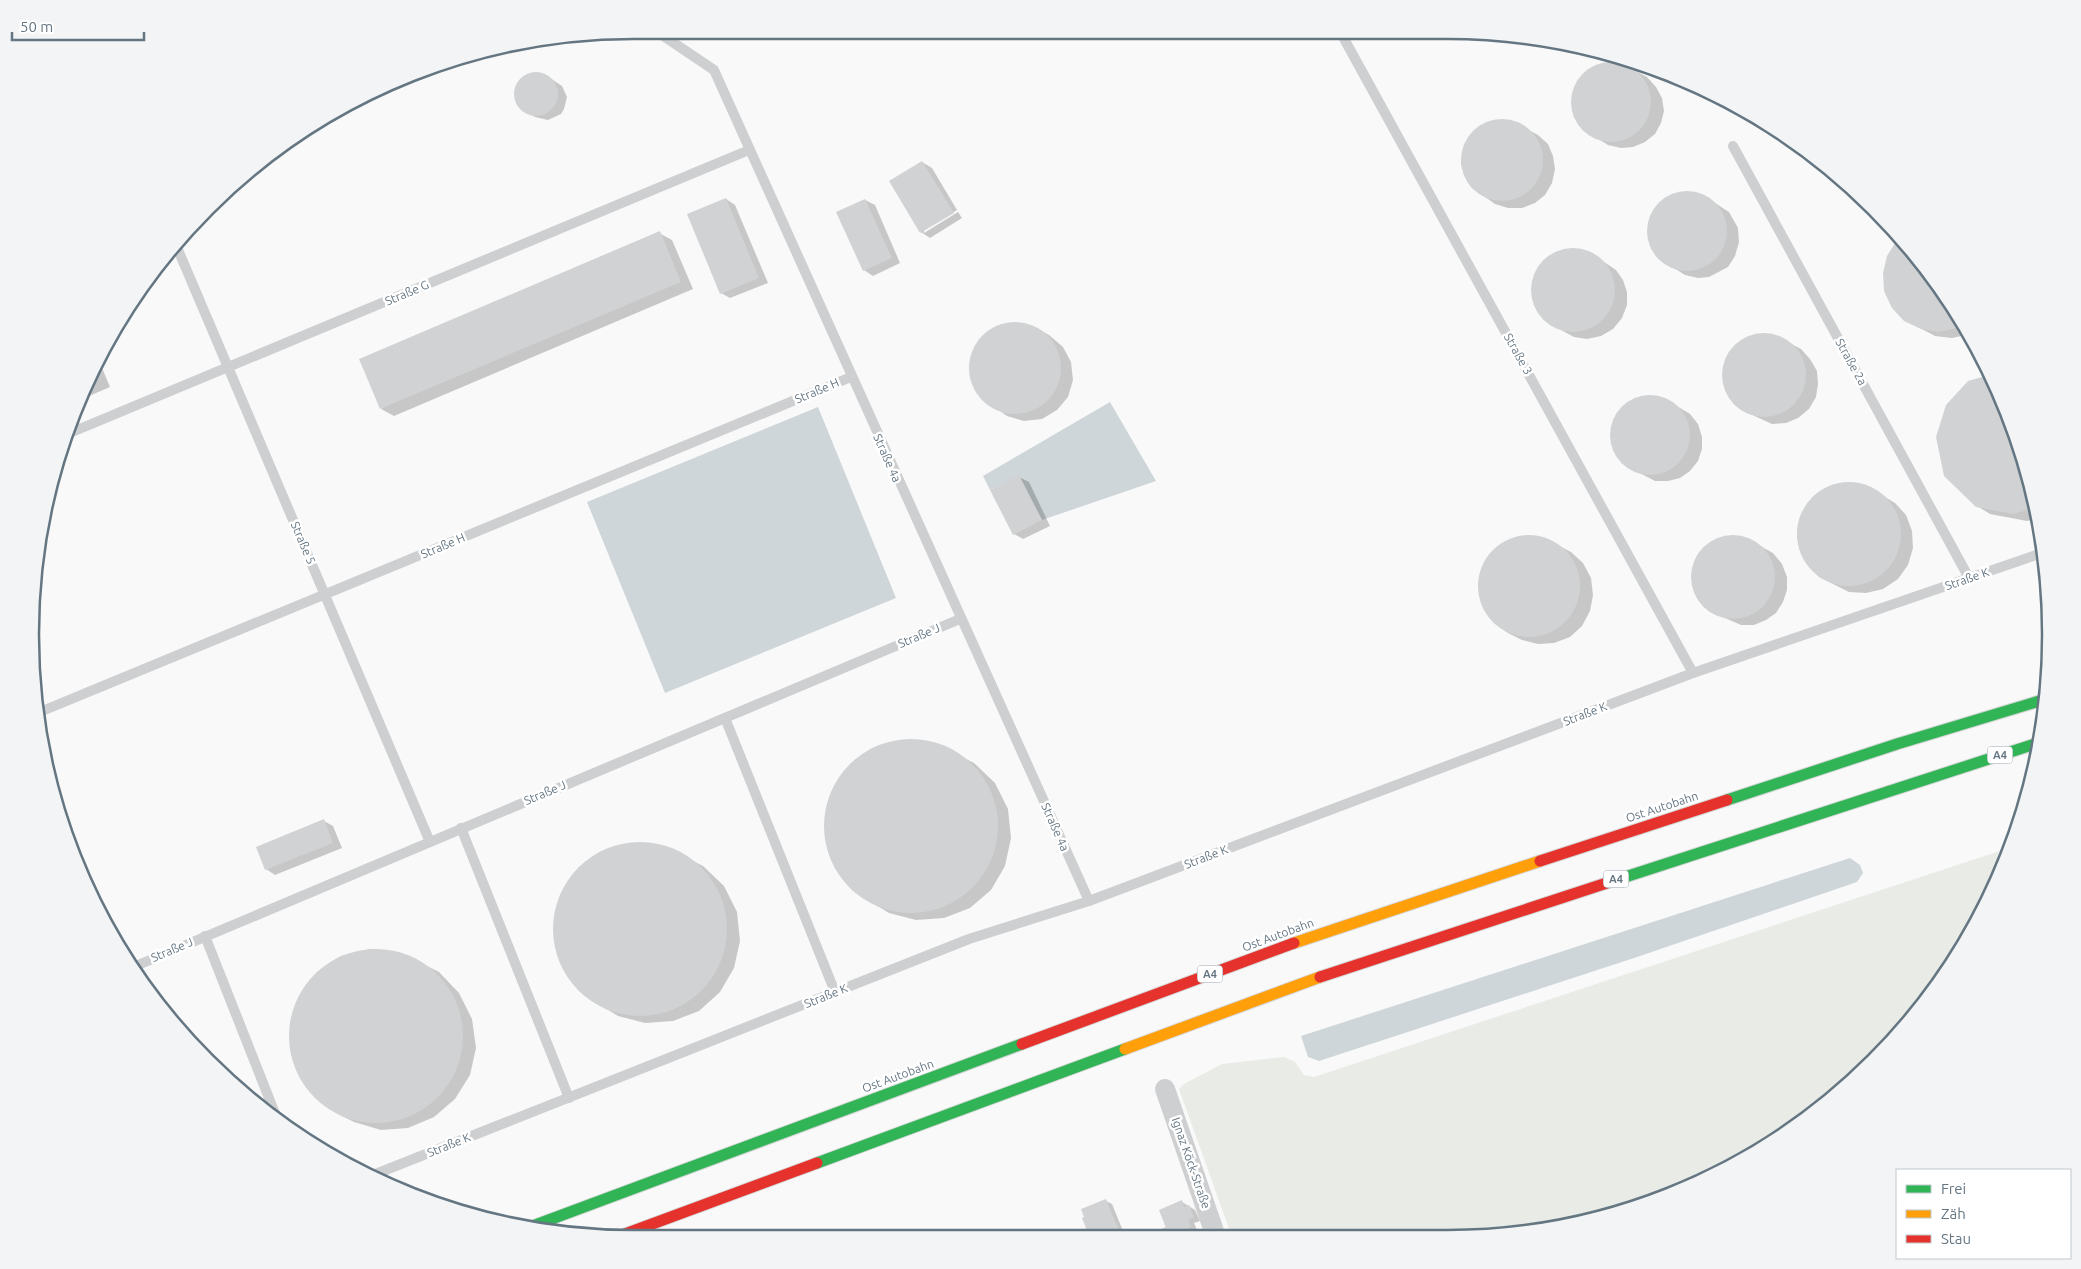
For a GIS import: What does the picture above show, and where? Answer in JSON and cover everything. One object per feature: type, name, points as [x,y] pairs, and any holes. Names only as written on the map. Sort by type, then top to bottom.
[{"type":"highway","name":"Ost Autobahn","points":[[542,1223],[1330,930],[1897,744],[2038,701]]},
{"type":"highway","name":"A4","points":[[636,1230],[1342,968],[2032,745]]},
{"type":"street","name":"Ignaz Köck-Straße","points":[[1165,1089],[1214,1230]]},
{"type":"lane","name":"Straße 4a","points":[[668,39],[714,70],[1088,901]]},
{"type":"lane","name":"Straße 3","points":[[1344,39],[1694,673]]},
{"type":"lane","name":"Straße 2a","points":[[1733,146],[1969,578]]},
{"type":"lane","name":"Straße G","points":[[75,430],[749,150]]},
{"type":"lane","name":"Straße 5","points":[[179,251],[430,842]]},
{"type":"lane","name":"Straße H","points":[[44,710],[851,378]]},
{"type":"lane","name":"Straße K","points":[[379,1173],[969,939],[1088,901],[1694,673],[2037,555]]},
{"type":"lane","name":"Straße J","points":[[139,964],[960,619]]},
{"type":"lane","points":[[725,718],[835,992]]},
{"type":"lane","points":[[461,828],[569,1098]]},
{"type":"lane","points":[[206,936],[273,1108]]},
{"type":"shaded area","points":[[1110,402],[1156,481],[1042,520],[1019,476],[990,490],[983,476]]},
{"type":"shaded area","points":[[818,407],[896,598],[665,693],[587,502]]},
{"type":"shaded area","points":[[2001,850],[1981,898],[1942,965],[1919,997],[1868,1056],[1809,1107],[1777,1130],[1710,1169],[1638,1199],[1563,1219],[1485,1229],[1229,1230],[1179,1089],[1184,1084],[1222,1064],[1284,1057],[1295,1062],[1304,1075],[1314,1077]]},
{"type":"shaded area","points":[[1850,858],[1860,865],[1863,873],[1857,882],[1637,957],[1319,1061],[1308,1057],[1301,1036]]},
{"type":"building","points":[[1611,62],[1633,69],[1644,80],[1650,94],[1650,110],[1644,124],[1633,135],[1619,141],[1603,141],[1589,135],[1578,124],[1572,110],[1572,94],[1578,80],[1589,69],[1603,63]]},
{"type":"building","points":[[536,72],[548,76],[554,82],[558,94],[554,106],[548,112],[536,116],[524,112],[518,106],[514,94],[518,82],[524,76]]},
{"type":"building","points":[[1502,119],[1518,122],[1531,131],[1540,144],[1543,160],[1540,176],[1531,189],[1518,198],[1502,201],[1486,198],[1473,189],[1464,176],[1461,160],[1464,144],[1473,131],[1486,122]]},
{"type":"building","points":[[922,161],[954,213],[920,233],[889,181]]},
{"type":"building","points":[[1687,191],[1702,194],[1715,203],[1724,216],[1727,231],[1724,246],[1715,259],[1702,268],[1687,271],[1672,268],[1659,259],[1650,246],[1647,231],[1650,216],[1659,203],[1672,194]]},
{"type":"building","points":[[726,198],[759,278],[720,294],[687,214]]},
{"type":"building","points":[[865,199],[892,258],[863,271],[836,212]]},
{"type":"building","points":[[660,231],[681,282],[380,409],[359,359]]},
{"type":"building","points":[[1895,243],[1919,272],[1957,328],[1939,332],[1921,329],[1904,321],[1892,308],[1884,291],[1883,273],[1887,256]]},
{"type":"building","points":[[1573,248],[1596,255],[1608,267],[1615,290],[1608,313],[1596,325],[1573,332],[1550,325],[1538,313],[1531,290],[1538,267],[1550,255]]},
{"type":"building","points":[[1015,322],[1033,326],[1047,336],[1057,350],[1061,368],[1057,386],[1047,400],[1033,410],[1015,414],[997,410],[983,400],[973,386],[969,368],[973,350],[983,336],[997,326]]},
{"type":"building","points":[[1764,333],[1780,336],[1794,345],[1803,359],[1806,375],[1803,391],[1794,405],[1780,414],[1764,417],[1748,414],[1734,405],[1725,391],[1722,375],[1725,359],[1734,345],[1748,336]]},
{"type":"building","points":[[1983,377],[2011,443],[2029,510],[2013,514],[1976,507],[1944,476],[1936,437],[1946,405],[1968,381]]},
{"type":"building","points":[[1650,395],[1665,398],[1678,407],[1687,420],[1690,435],[1687,450],[1678,463],[1665,472],[1650,475],[1635,472],[1622,463],[1613,450],[1610,435],[1613,420],[1622,407],[1635,398]]},
{"type":"building","points":[[1019,475],[1042,520],[1013,535],[990,490]]},
{"type":"building","points":[[1849,482],[1869,486],[1886,497],[1897,514],[1901,534],[1897,554],[1886,571],[1869,582],[1849,586],[1829,582],[1812,571],[1801,554],[1797,534],[1801,514],[1812,497],[1829,486]]},
{"type":"building","points":[[1529,535],[1539,536],[1558,543],[1572,557],[1579,576],[1579,596],[1572,615],[1558,629],[1539,636],[1529,637],[1519,636],[1500,629],[1486,615],[1479,596],[1478,586],[1479,576],[1486,557],[1500,543],[1519,536]]},
{"type":"building","points":[[1733,535],[1756,542],[1768,554],[1775,577],[1768,600],[1756,612],[1733,619],[1710,612],[1698,600],[1691,577],[1698,554],[1710,542]]},
{"type":"building","points":[[902,739],[920,739],[952,749],[973,764],[988,785],[998,817],[998,835],[988,867],[973,888],[952,903],[936,909],[920,913],[902,913],[870,903],[849,888],[834,867],[828,851],[824,835],[824,817],[834,785],[849,764],[870,749],[886,743]]},
{"type":"building","points":[[324,819],[333,843],[265,870],[256,847]]},
{"type":"building","points":[[631,842],[649,842],[681,852],[702,867],[717,888],[727,920],[727,938],[717,970],[702,991],[681,1006],[665,1012],[649,1016],[631,1016],[599,1006],[578,991],[563,970],[557,954],[553,938],[553,920],[563,888],[578,867],[599,852],[615,846]]},
{"type":"building","points":[[367,949],[385,949],[417,959],[438,974],[453,995],[463,1027],[463,1045],[453,1077],[438,1098],[417,1113],[401,1119],[385,1123],[367,1123],[335,1113],[314,1098],[299,1077],[293,1061],[289,1045],[289,1027],[299,995],[314,974],[335,959],[351,953]]},
{"type":"building","points":[[1106,1199],[1119,1230],[1087,1230],[1081,1209]]},
{"type":"building","points":[[1182,1200],[1184,1207],[1189,1205],[1194,1217],[1188,1220],[1191,1227],[1184,1230],[1167,1230],[1159,1210]]},
{"type":"traffic: fast","points":[[1727,800],[1897,744],[2038,701]]},
{"type":"traffic: fast","points":[[1619,879],[2032,745]]},
{"type":"traffic: fast","points":[[542,1223],[1022,1044]]},
{"type":"traffic: fast","points":[[817,1163],[1125,1049]]},
{"type":"traffic: slow","points":[[1294,943],[1540,861]]},
{"type":"traffic: slow","points":[[1125,1049],[1320,977]]},
{"type":"traffic: jam","points":[[1540,861],[1727,800]]},
{"type":"traffic: jam","points":[[1320,977],[1619,879]]},
{"type":"traffic: jam","points":[[1022,1044],[1294,943]]},
{"type":"traffic: jam","points":[[636,1230],[817,1163]]}]
